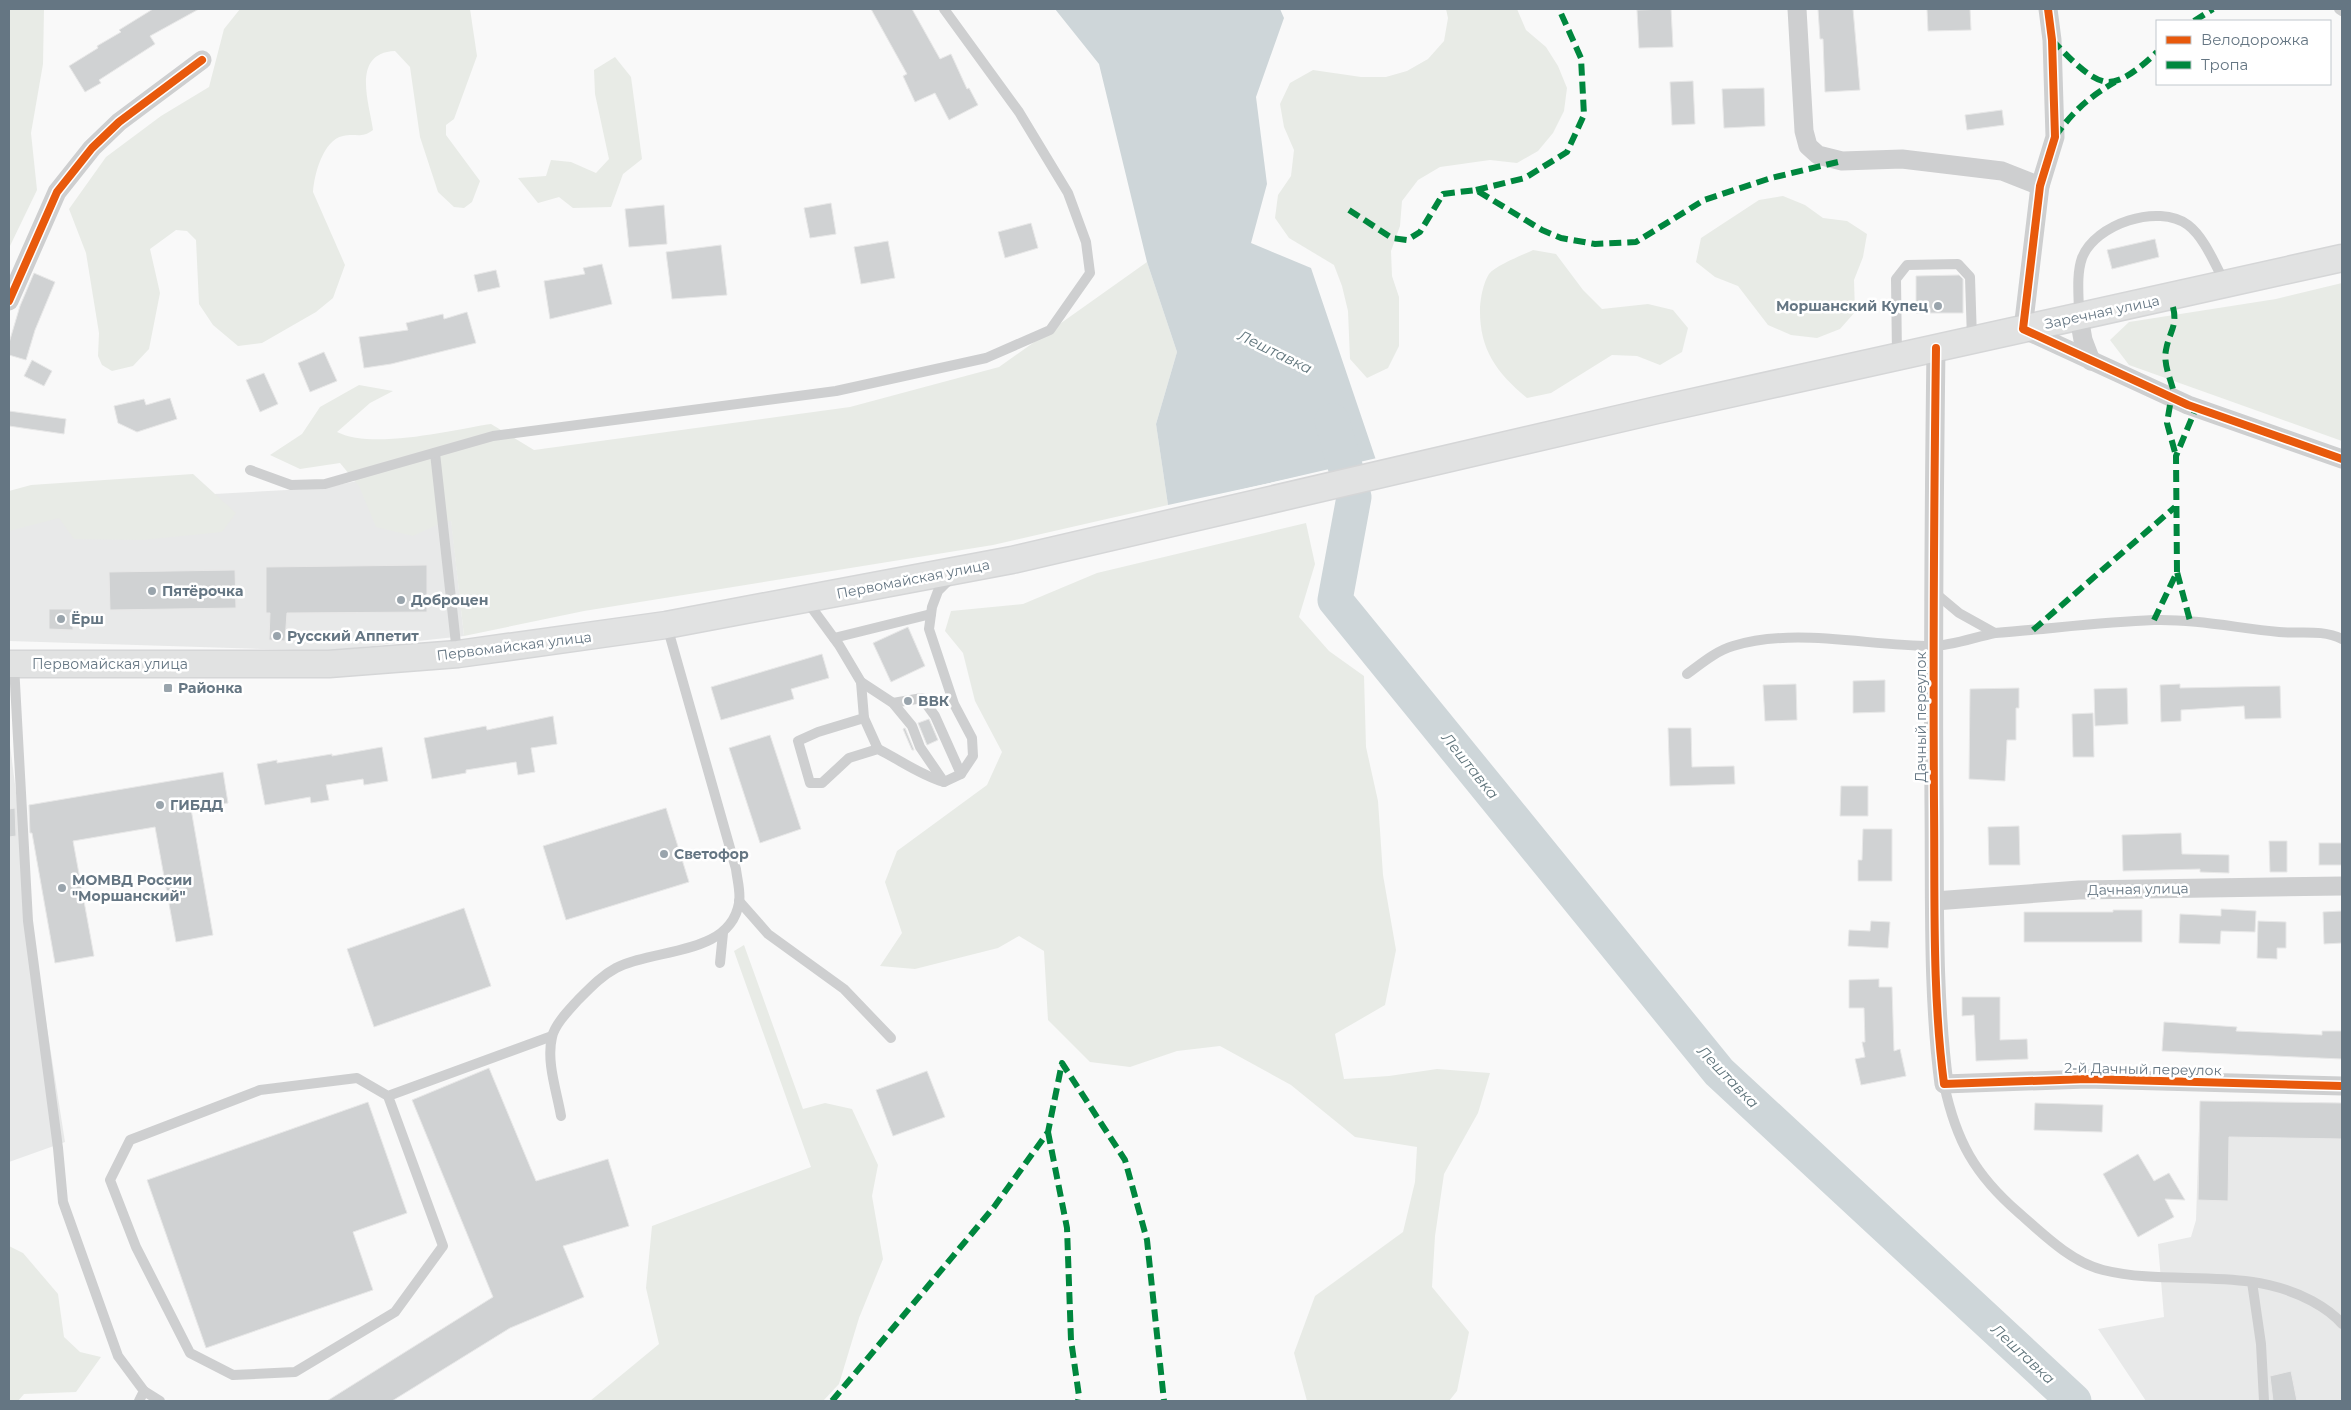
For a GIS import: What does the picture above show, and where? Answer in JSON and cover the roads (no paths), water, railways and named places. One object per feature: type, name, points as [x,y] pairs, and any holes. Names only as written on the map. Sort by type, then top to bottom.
[{"type":"main road","points":[[2225,284],[2342,258]]},
{"type":"main road","name":"Заречная улица","points":[[1657,410],[2225,284]]},
{"type":"main road","name":"Первомайская улица","points":[[11,664],[329,664],[458,654],[666,625],[959,572],[1657,410]]},
{"type":"street","points":[[1797,9],[1804,131],[1808,146],[1818,156],[1842,161],[1902,159],[2002,171],[2040,186]]},
{"type":"street","points":[[2048,9],[2052,40],[2055,137],[2040,186],[2023,329],[2188,405],[2342,459]]},
{"type":"street","points":[[9,301],[57,192],[92,148],[119,122],[202,60]]},
{"type":"street","points":[[2079,317],[2083,340],[2091,361]]},
{"type":"street","name":"Дачный переулок","points":[[1936,348],[1933,592],[1935,901],[1937,1009],[1944,1084]]},
{"type":"street","name":"Дачная улица","points":[[1935,901],[2079,890],[2342,886]]},
{"type":"street","name":"2-й Дачный переулок","points":[[1944,1084],[2087,1080],[2342,1086]]},
{"type":"lane","points":[[250,470],[291,485],[325,484],[493,436],[836,391],[986,358],[1050,330],[1090,274],[1086,242],[1068,193],[1024,120],[944,9]]},
{"type":"lane","points":[[2079,317],[2079,275],[2082,258],[2090,244],[2102,233],[2133,219],[2160,215],[2176,218],[2188,226],[2200,238],[2225,284]]},
{"type":"lane","points":[[1897,357],[1896,279],[1907,265],[1958,264],[1970,276],[1972,341]]},
{"type":"lane","points":[[435,453],[458,654]]},
{"type":"lane","points":[[861,682],[864,718],[878,749],[908,764],[925,776],[944,782],[961,774],[974,756],[972,738],[954,704],[929,629],[931,614],[938,591],[959,572]]},
{"type":"lane","points":[[1933,592],[1959,613],[1995,633]]},
{"type":"lane","points":[[806,600],[834,638],[861,682],[893,703],[912,726],[920,747],[944,782]]},
{"type":"lane","points":[[834,638],[931,614]]},
{"type":"lane","points":[[1688,674],[1711,656],[1732,646],[1754,641],[1800,638],[1933,646],[1995,633],[2154,620],[2190,621],[2281,632],[2319,632],[2342,639]]},
{"type":"lane","points":[[561,1116],[551,1062],[552,1036],[566,1014],[595,982],[615,968],[640,958],[702,944],[723,933],[735,919],[740,901],[736,868],[666,625]]},
{"type":"lane","points":[[11,664],[28,921],[58,1148],[62,1202],[118,1356],[144,1391],[160,1401]]},
{"type":"lane","points":[[893,703],[922,698],[935,716],[961,774]]},
{"type":"lane","points":[[864,718],[818,732],[798,741],[810,783],[822,783],[849,758],[878,749]]},
{"type":"lane","points":[[740,901],[768,934],[844,989],[891,1038]]},
{"type":"lane","points":[[720,963],[723,933]]},
{"type":"lane","points":[[388,1096],[443,1246],[395,1312],[294,1372],[233,1375],[190,1353],[136,1247],[110,1180],[130,1140],[260,1090],[356,1078],[388,1096],[552,1036]]},
{"type":"lane","points":[[1944,1084],[1957,1132],[1975,1165],[2008,1203],[2050,1239],[2078,1258],[2101,1269],[2130,1274],[2223,1277],[2297,1293],[2324,1308],[2342,1324]]},
{"type":"lane","points":[[2252,1282],[2261,1344],[2264,1401]]},
{"type":"lane","points":[[139,1401],[144,1391]]},
{"type":"water","points":[[1055,9],[1280,9],[1284,18],[1256,97],[1267,184],[1251,243],[1311,268],[1376,460],[1168,505],[1156,424],[1177,352],[1147,262],[1099,64]]},
{"type":"waterway","name":"Лештавка","points":[[1332,421],[1354,497],[1335,600],[1719,1072],[2074,1401]]},
{"type":"place","name":"Моршанский Купец","points":[[1938,306]]},
{"type":"place","name":"Пятёрочка","points":[[152,591]]},
{"type":"place","name":"Доброцен","points":[[401,600]]},
{"type":"place","name":"Ёрш","points":[[61,619]]},
{"type":"place","name":"Русский Аппетит","points":[[277,636]]},
{"type":"place","name":"Районка","points":[[168,688]]},
{"type":"place","name":"ВВК","points":[[908,701]]},
{"type":"place","name":"ГИБДД","points":[[160,805]]},
{"type":"place","name":"Светофор","points":[[664,854]]},
{"type":"place","name":"МОМВД России \"Моршанский\"","points":[[62,888]]}]
